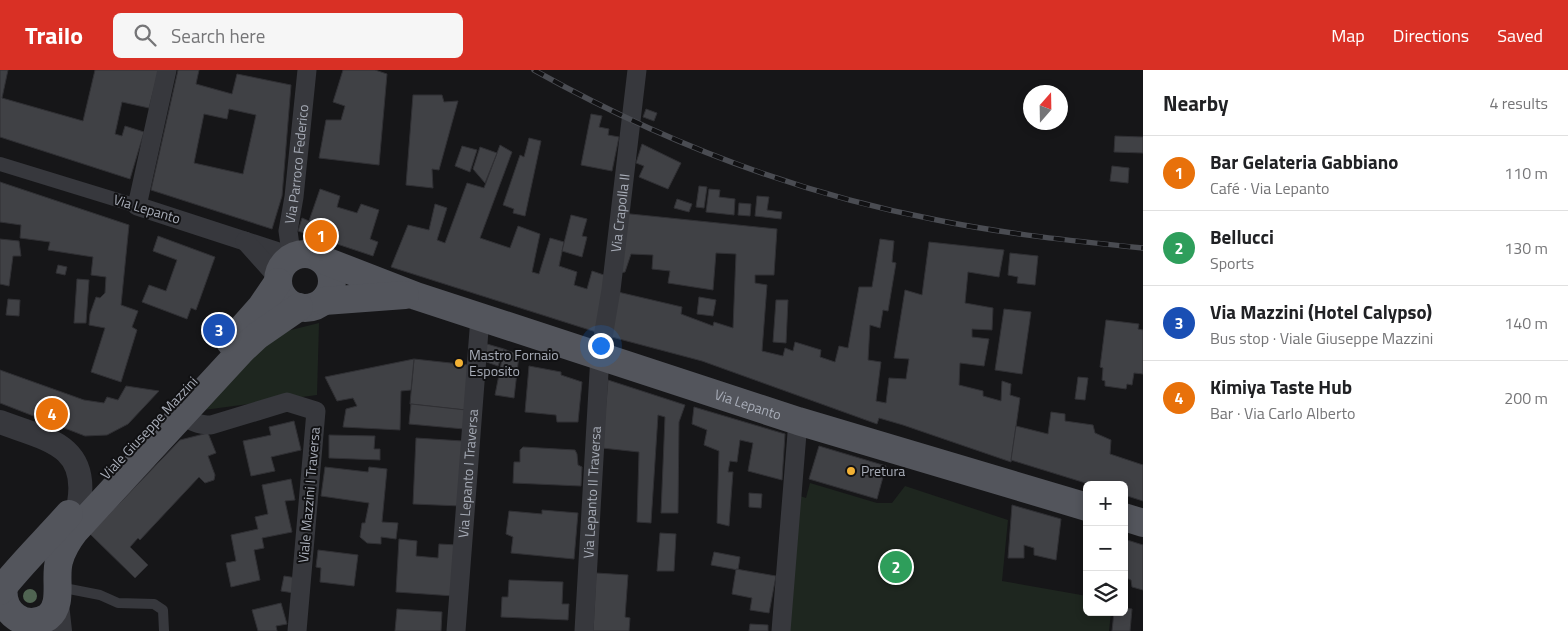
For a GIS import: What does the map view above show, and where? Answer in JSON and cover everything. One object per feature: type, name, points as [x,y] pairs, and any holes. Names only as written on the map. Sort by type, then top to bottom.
[{"type":"main road","name":"Via Lepanto","points":[[294,266],[412,294],[798,421],[1083,506]]},
{"type":"main road","points":[[294,266],[329,267],[332,285],[311,304],[284,298],[294,266]]},
{"type":"main road","name":"Viale Giuseppe Mazzini","points":[[7,583],[79,503],[235,337],[294,266]]},
{"type":"main road","name":"Via Lepanto","points":[[311,304],[412,294]]},
{"type":"main road","name":"Viale Giuseppe Mazzini","points":[[56,595],[61,556],[75,530],[257,336],[311,304]]},
{"type":"main road","points":[[1128,519],[1143,523]]},
{"type":"main road","points":[[26,568],[44,572],[56,595],[48,617],[21,624],[3,604],[7,583],[26,568]]},
{"type":"street","points":[[136,206],[167,70]]},
{"type":"street","name":"Via Parroco Federico","points":[[294,266],[288,231],[294,197],[307,70]]},
{"type":"street","name":"Via Crapolla II","points":[[600,355],[611,290],[637,70]]},
{"type":"street","name":"Via Lepanto","points":[[0,164],[244,240],[294,266]]},
{"type":"street","points":[[244,240],[294,266]]},
{"type":"street","name":"Via Lepanto I Traversa","points":[[456,631],[480,317]]},
{"type":"street","name":"Via Lepanto II Traversa","points":[[584,631],[600,355]]},
{"type":"street","name":"Viale Mazzini I Traversa","points":[[182,414],[191,422],[200,425],[211,425],[287,402],[316,411],[297,631]]},
{"type":"street","points":[[781,631],[798,421]]},
{"type":"street","points":[[0,422],[54,442],[73,456],[81,477],[79,503]]},
{"type":"street","points":[[56,595],[60,631]]},
{"type":"lane","points":[[56,595],[72,592],[100,595],[118,603],[154,604],[163,610],[164,631]]},
{"type":"shaded area","points":[[319,323],[317,395],[204,410],[255,354],[287,331]]},
{"type":"shaded area","points":[[810,483],[877,503],[892,503],[905,486],[1008,520],[1002,581],[1083,595],[1083,616],[1111,616],[1109,631],[789,631],[794,494],[806,498]]},
{"type":"building","points":[[0,70],[8,70],[2,98],[83,121],[95,70],[159,70],[149,108],[122,102],[115,134],[122,136],[125,126],[144,132],[130,179],[0,137]]},
{"type":"building","points":[[178,70],[199,70],[196,84],[232,94],[237,74],[291,85],[282,196],[272,229],[151,190]],"holes":[[[229,109],[256,115],[243,174],[194,163],[204,114],[227,119]]]},
{"type":"building","points":[[343,70],[375,70],[387,74],[379,165],[319,158],[326,120],[341,120],[345,106],[333,102]]},
{"type":"building","points":[[413,95],[442,95],[444,102],[458,101],[439,170],[432,169],[433,188],[406,185]]},
{"type":"building","points":[[646,109],[657,113],[654,121],[643,117]]},
{"type":"building","points":[[591,114],[602,116],[599,127],[609,129],[608,135],[619,137],[612,171],[581,165]]},
{"type":"building","points":[[1115,136],[1143,137],[1143,153],[1114,152]]},
{"type":"building","points":[[529,138],[541,141],[525,216],[513,213],[514,209],[503,205],[520,155],[524,157]]},
{"type":"building","points":[[642,144],[681,163],[668,189],[639,177],[644,166],[636,163]]},
{"type":"building","points":[[500,145],[512,152],[480,238],[510,248],[518,226],[540,234],[532,272],[539,274],[550,238],[564,242],[559,266],[577,272],[574,285],[587,289],[592,271],[607,276],[596,332],[391,267],[408,225],[429,230],[435,204],[447,208],[437,240],[445,243],[467,183],[484,188]]},
{"type":"building","points":[[462,146],[477,150],[470,172],[455,166]]},
{"type":"building","points":[[480,147],[497,153],[485,183],[473,169]]},
{"type":"building","points":[[1112,166],[1129,168],[1128,183],[1110,181]]},
{"type":"building","points":[[0,182],[129,225],[121,305],[138,311],[132,327],[137,330],[121,382],[91,372],[105,328],[89,325],[90,314],[96,297],[100,298],[105,293],[106,277],[91,275],[93,257],[48,250],[50,242],[20,238],[21,225],[0,222]]},
{"type":"building","points":[[699,186],[707,187],[704,208],[696,207]]},
{"type":"building","points":[[320,189],[340,196],[337,207],[357,213],[361,204],[379,210],[370,239],[378,242],[373,256],[298,231],[302,218],[309,221]]},
{"type":"building","points":[[709,189],[720,190],[719,197],[735,199],[734,215],[706,212]]},
{"type":"building","points":[[757,196],[769,197],[767,210],[782,212],[781,219],[755,216]]},
{"type":"building","points":[[677,199],[692,204],[689,212],[674,208]]},
{"type":"building","points":[[739,203],[751,204],[750,216],[738,215]]},
{"type":"building","points":[[621,213],[777,229],[774,275],[755,275],[755,283],[767,285],[762,351],[783,356],[785,348],[793,351],[795,342],[821,350],[820,357],[835,362],[839,346],[848,348],[859,287],[872,287],[880,239],[894,241],[892,262],[896,263],[888,311],[883,310],[880,328],[870,325],[868,360],[881,362],[876,401],[886,403],[889,378],[906,379],[909,359],[894,358],[905,290],[922,295],[929,242],[1004,250],[999,277],[968,272],[965,303],[993,308],[992,330],[972,329],[972,337],[989,339],[984,366],[960,363],[959,385],[983,391],[983,396],[1001,401],[1002,381],[1011,384],[1010,395],[1020,398],[1011,462],[879,418],[877,424],[702,361],[608,336],[618,292],[682,307],[681,314],[713,326],[714,322],[733,328],[736,254],[716,253],[713,290],[668,283],[670,271],[652,269],[653,255],[631,254],[625,272],[619,273]]},
{"type":"building","points":[[571,215],[587,219],[582,236],[587,237],[582,257],[562,251]]},
{"type":"building","points":[[158,236],[215,257],[196,310],[191,308],[187,319],[142,302],[149,285],[166,291],[177,260],[153,251]]},
{"type":"building","points":[[0,239],[19,241],[21,256],[13,256],[9,286],[0,284]]},
{"type":"building","points":[[1010,253],[1038,256],[1035,285],[1017,283],[1018,277],[1008,275]]},
{"type":"building","points":[[58,265],[67,267],[65,275],[56,273]]},
{"type":"building","points":[[77,279],[89,280],[86,323],[74,323]]},
{"type":"building","points":[[699,297],[716,300],[713,316],[697,314]]},
{"type":"building","points":[[8,299],[20,300],[19,316],[6,315]]},
{"type":"building","points":[[776,300],[788,300],[786,343],[773,342]]},
{"type":"building","points":[[1004,309],[1031,312],[1022,374],[995,370]]},
{"type":"building","points":[[1106,320],[1139,324],[1138,329],[1143,330],[1143,374],[1134,373],[1132,385],[1127,384],[1126,389],[1105,386],[1105,381],[1102,380],[1103,368],[1100,367]]},
{"type":"building","points":[[487,344],[504,349],[498,366],[481,360]]},
{"type":"building","points":[[504,349],[519,355],[514,398],[495,395]]},
{"type":"building","points":[[414,359],[469,365],[465,410],[410,404]]},
{"type":"building","points":[[414,359],[411,390],[401,391],[400,430],[343,427],[346,409],[357,406],[353,398],[337,401],[325,377]]},
{"type":"building","points":[[529,366],[561,372],[561,375],[582,382],[578,422],[557,422],[556,415],[525,412]]},
{"type":"building","points":[[0,370],[84,400],[104,403],[107,397],[118,400],[126,386],[159,391],[128,424],[107,435],[85,436],[0,403]]},
{"type":"building","points":[[1078,377],[1088,378],[1085,400],[1075,399]]},
{"type":"building","points":[[608,380],[685,405],[679,422],[678,513],[661,513],[665,417],[658,415],[651,523],[637,522],[639,452],[602,448]]},
{"type":"building","points":[[411,404],[466,410],[464,429],[409,424]]},
{"type":"building","points":[[694,407],[785,434],[782,480],[748,471],[753,443],[740,440],[737,462],[730,461],[728,472],[733,472],[729,526],[717,523],[719,451],[704,445],[707,430],[692,424]]},
{"type":"building","points":[[1051,412],[1065,414],[1065,421],[1093,425],[1095,433],[1111,440],[1110,454],[1143,465],[1143,501],[1128,496],[1128,481],[1083,482],[1011,460],[1016,426],[1048,434]]},
{"type":"building","points":[[294,421],[301,450],[271,457],[275,471],[251,476],[243,441],[271,435],[269,427]]},
{"type":"building","points":[[208,433],[216,453],[208,456],[215,475],[214,480],[205,483],[199,477],[140,540],[138,538],[130,547],[148,565],[135,578],[90,534],[180,440]]},
{"type":"building","points":[[329,435],[375,436],[374,449],[380,449],[380,460],[329,458]]},
{"type":"building","points":[[416,438],[463,441],[461,506],[413,504]]},
{"type":"building","points":[[819,446],[886,466],[877,499],[809,479]]},
{"type":"building","points":[[523,447],[575,450],[578,465],[582,467],[581,486],[513,483],[514,462],[520,462],[520,450]]},
{"type":"building","points":[[325,467],[368,472],[369,467],[387,469],[382,522],[398,523],[396,539],[381,537],[381,544],[367,543],[360,537],[362,523],[365,523],[369,503],[321,496]]},
{"type":"building","points":[[291,479],[295,500],[285,501],[292,532],[262,538],[264,548],[254,550],[260,580],[231,587],[226,563],[236,561],[231,535],[258,529],[255,517],[268,514],[262,485]]},
{"type":"building","points":[[749,493],[762,494],[761,508],[749,507]]},
{"type":"building","points":[[1012,505],[1061,519],[1056,560],[1034,555],[1034,548],[1024,545],[1024,558],[1008,558]]},
{"type":"building","points":[[542,510],[578,513],[574,559],[511,553],[513,537],[506,534],[509,511],[542,514]]},
{"type":"building","points":[[660,533],[676,534],[674,571],[657,571]]},
{"type":"building","points":[[399,539],[417,541],[416,556],[438,558],[439,544],[458,545],[454,596],[396,592]]},
{"type":"building","points":[[1128,540],[1143,545],[1143,590],[1132,587],[1131,580],[1128,579]]},
{"type":"building","points":[[318,550],[358,555],[354,586],[320,582],[321,568],[316,567]]},
{"type":"building","points":[[714,552],[740,557],[738,570],[711,565]]},
{"type":"building","points":[[736,569],[776,576],[769,613],[750,610],[752,598],[732,594]]},
{"type":"building","points":[[596,573],[628,575],[625,617],[630,618],[629,631],[593,631]]},
{"type":"building","points":[[284,576],[297,578],[294,593],[281,591]]},
{"type":"building","points":[[509,580],[563,582],[562,604],[569,604],[568,620],[501,617],[502,597],[508,597]]},
{"type":"building","points":[[281,603],[287,624],[276,626],[277,631],[258,631],[252,610]]},
{"type":"building","points":[[1128,608],[1132,609],[1130,631],[1112,631],[1114,616],[1128,616]]},
{"type":"building","points":[[397,609],[442,612],[441,631],[395,631]]},
{"type":"building","points":[[750,624],[768,625],[768,631],[749,631]]},
{"type":"railway","points":[[534,70],[630,119],[679,141],[729,161],[832,195],[884,209],[963,225],[1040,237],[1143,248]]},
{"type":"place","name":"Bar Gelateria Gabbiano","points":[[321,236]]},
{"type":"place","name":"Via Mazzini (Hotel Calypso)","points":[[219,330]]},
{"type":"place","name":"Mastro Fornaio Esposito","points":[[459,363]]},
{"type":"place","name":"Kimiya Taste Hub","points":[[52,414]]},
{"type":"place","name":"Pretura","points":[[851,471]]},
{"type":"place","name":"Bellucci","points":[[896,567]]}]
